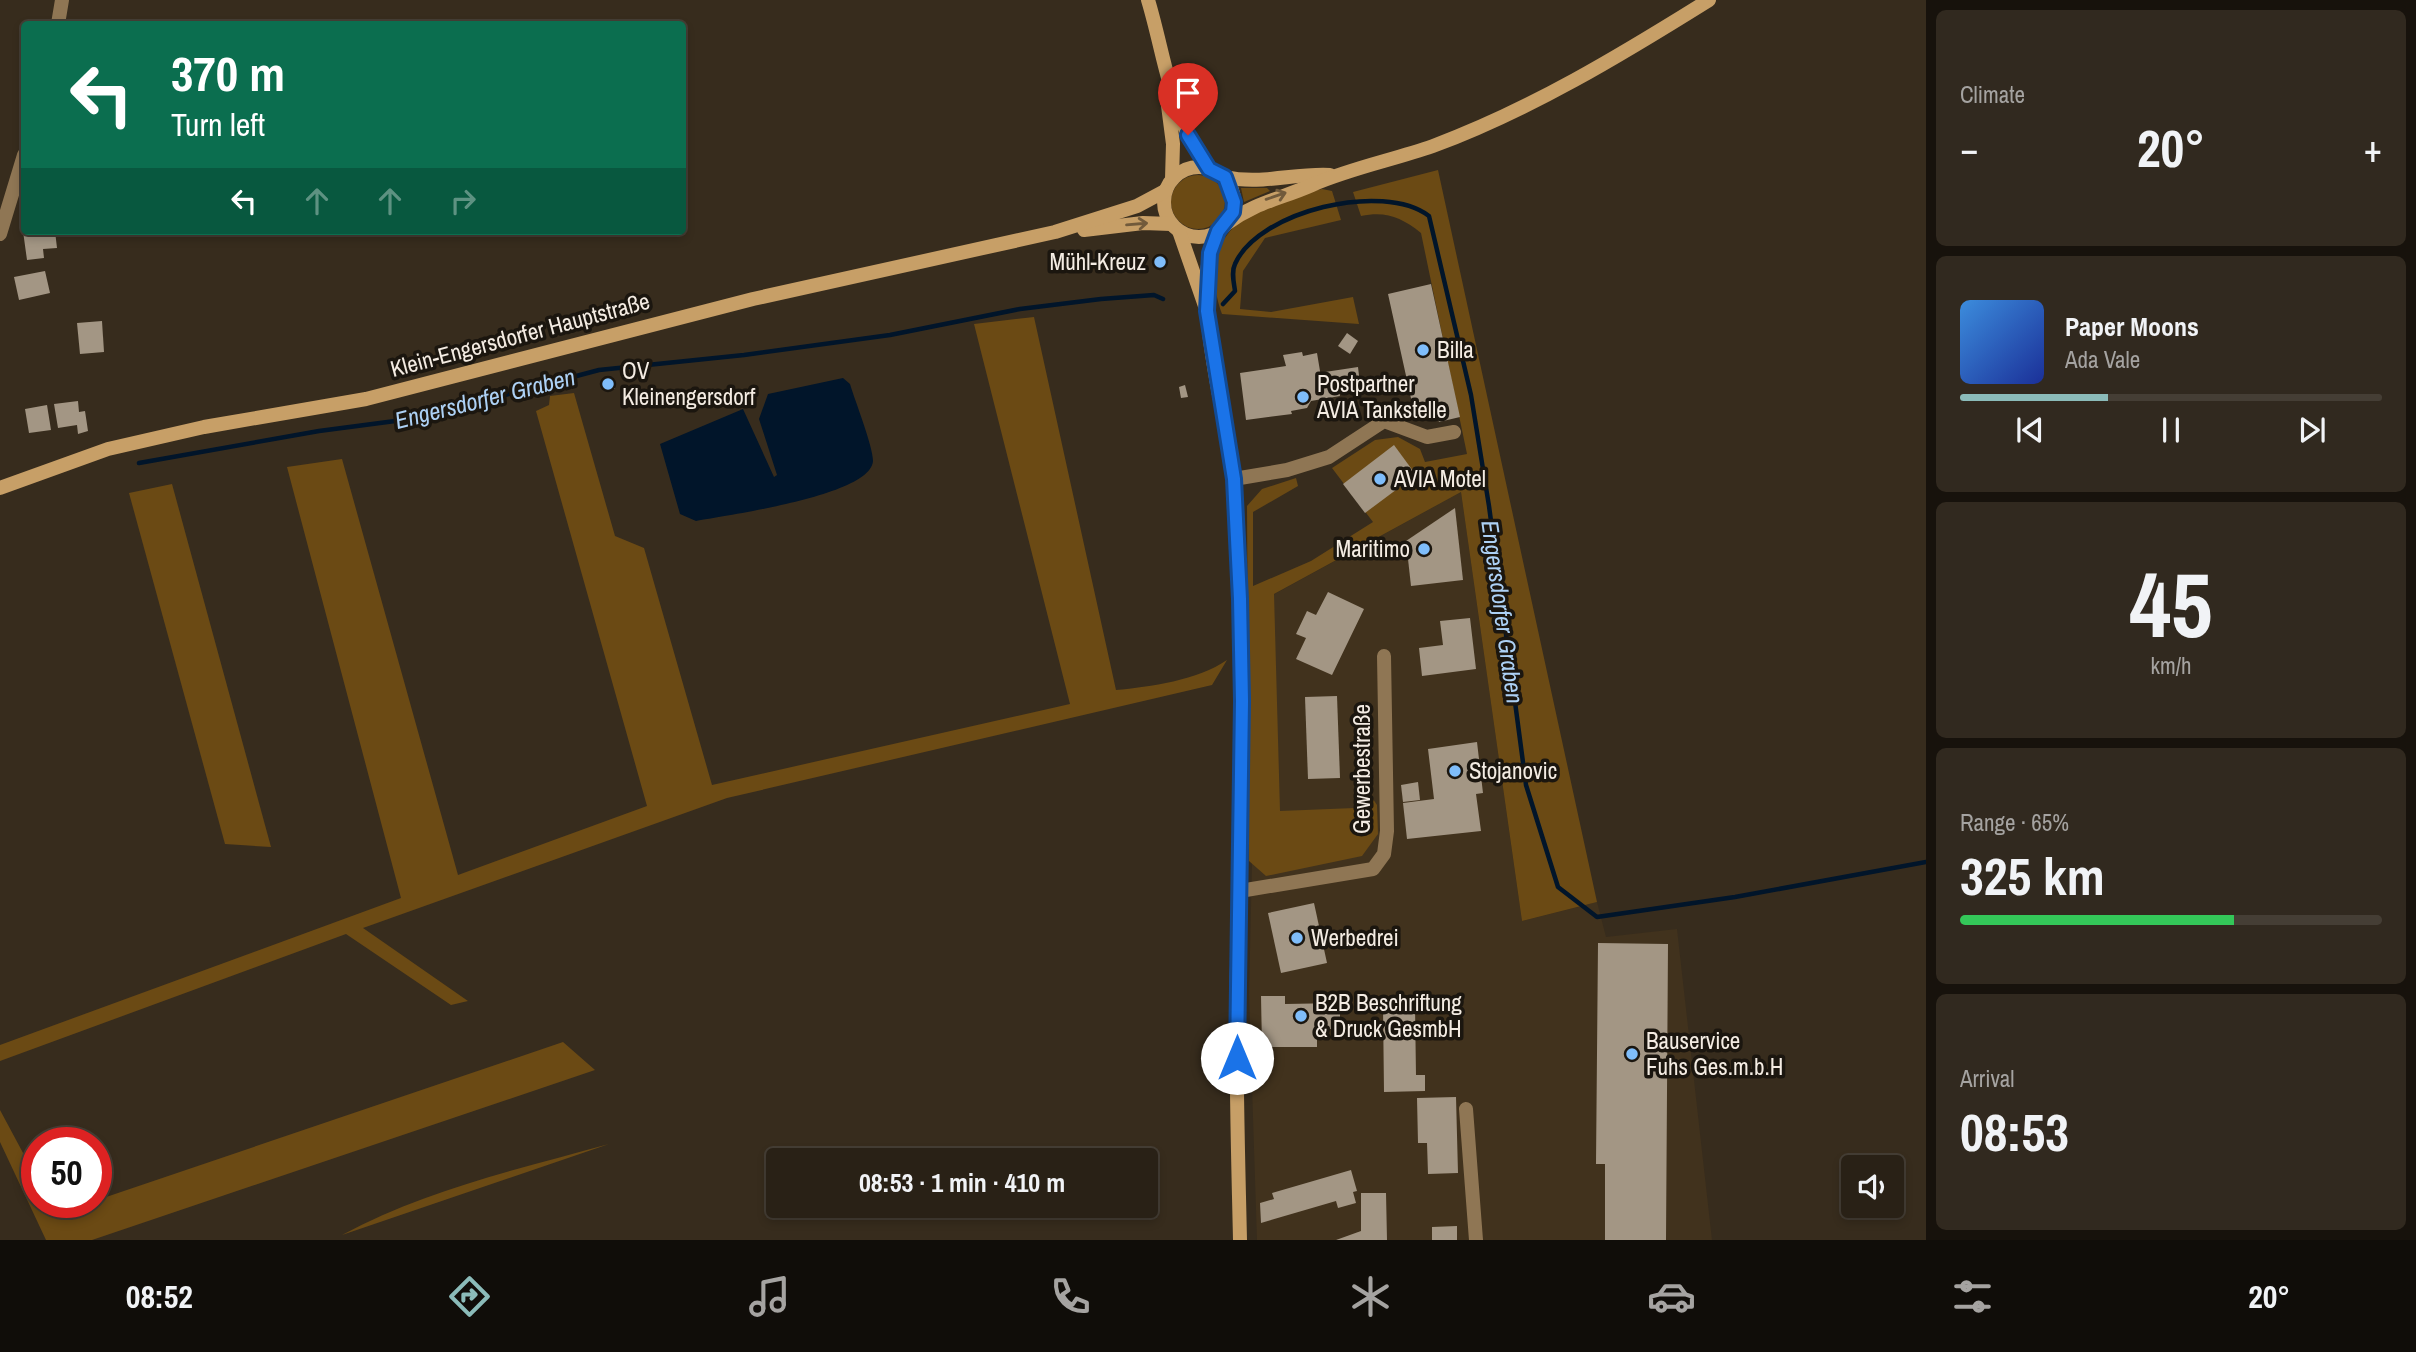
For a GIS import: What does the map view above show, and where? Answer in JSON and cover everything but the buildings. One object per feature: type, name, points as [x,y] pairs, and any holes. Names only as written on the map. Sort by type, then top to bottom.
[{"type":"main road","points":[[1148,0],[1164,64],[1188,135],[1209,169]]},
{"type":"main road","points":[[1055,232],[1143,223],[1175,228],[1198,237],[1222,228],[1259,202],[1311,185],[1330,175],[1404,155],[1469,130],[1595,68],[1709,0]]},
{"type":"main road","points":[[1164,64],[1173,144],[1164,211],[1175,228],[1207,311]]},
{"type":"main road","points":[[1055,232],[1129,210],[1189,168],[1209,169],[1225,177],[1253,181],[1308,174],[1330,175]]},
{"type":"main road","points":[[1225,177],[1234,202],[1209,259],[1207,311],[1234,479],[1242,673],[1236,1006],[1240,1240]]},
{"type":"main road","name":"Klein-Engersdorfer Hauptstraße","points":[[0,488],[108,449],[204,427],[366,399],[740,302],[1055,232]]},
{"type":"street","points":[[58,21],[62,0]]},
{"type":"street","points":[[0,234],[21,165]]},
{"type":"street","points":[[1234,479],[1287,470],[1329,457],[1384,421],[1427,437],[1454,432]]},
{"type":"street","name":"Gewerbestraße","points":[[1240,891],[1373,869],[1384,854],[1387,831],[1384,656]]},
{"type":"street","points":[[1466,1109],[1476,1240]]},
{"type":"shaded area","points":[[1438,170],[1597,902],[1522,921],[1461,492],[1274,594],[1280,811],[1355,808],[1356,797],[1371,796],[1377,805],[1378,834],[1362,856],[1266,876],[1249,861],[1247,506],[1262,489],[1296,478],[1298,486],[1253,512],[1253,586],[1311,561],[1373,522],[1332,468],[1375,440],[1398,437],[1420,449],[1425,462],[1467,454],[1421,233],[1393,217],[1378,214],[1361,216],[1353,192]]},
{"type":"shaded area","points":[[1198,175],[1217,183],[1225,202],[1217,221],[1198,229],[1179,221],[1171,202],[1179,183]]},
{"type":"shaded area","points":[[1241,188],[1267,188],[1270,191],[1244,202]]},
{"type":"shaded area","points":[[1322,189],[1332,191],[1341,220],[1265,238],[1243,271],[1240,309],[1271,312],[1353,297],[1359,324],[1222,314],[1215,286],[1215,262],[1222,243],[1234,226],[1272,203]]},
{"type":"shaded area","points":[[1034,317],[1116,690],[1188,677],[1227,660],[1212,685],[727,798],[363,928],[468,1001],[451,1005],[346,934],[0,1061],[0,1045],[401,898],[287,467],[342,459],[458,875],[647,806],[536,411],[549,405],[550,396],[574,393],[615,536],[644,548],[712,785],[1070,704],[974,324]]},
{"type":"shaded area","points":[[172,484],[271,847],[225,844],[129,493]]},
{"type":"shaded area","points":[[1461,492],[1522,921],[1597,902],[1606,937],[1677,929],[1712,1240],[1257,1240],[1249,995],[1258,603]]},
{"type":"shaded area","points":[[563,1042],[595,1070],[92,1240],[46,1240],[36,1218],[112,1218],[112,1195]]},
{"type":"shaded area","points":[[0,1110],[21,1149],[21,1187],[0,1142]]},
{"type":"shaded area","points":[[609,1144],[342,1235],[406,1205],[439,1193]]},
{"type":"water","points":[[843,378],[850,384],[870,445],[873,461],[866,473],[849,484],[824,494],[765,509],[696,521],[680,514],[660,444],[743,409],[774,477],[777,475],[759,419],[768,394]]},
{"type":"waterway","name":"Engersdorfer Graben","points":[[1223,304],[1235,291],[1234,267],[1248,245],[1269,229],[1294,216],[1323,207],[1383,201],[1408,206],[1429,216],[1471,395],[1489,506],[1526,785],[1558,887],[1597,917],[1735,897],[1926,862]]},
{"type":"waterway","name":"Engersdorfer Graben","points":[[139,463],[319,431],[418,418],[599,370],[744,355],[890,335],[1020,309],[1154,295],[1163,299]]},
{"type":"place","name":"Mühl-Kreuz","points":[[1160,262]]},
{"type":"place","name":"Billa","points":[[1423,350]]},
{"type":"place","name":"OV Kleinengersdorf","points":[[608,384]]},
{"type":"place","name":"Postpartner AVIA Tankstelle","points":[[1303,397]]},
{"type":"place","name":"AVIA Motel","points":[[1380,479]]},
{"type":"place","name":"Maritimo","points":[[1424,549]]},
{"type":"place","name":"Stojanovic","points":[[1455,771]]},
{"type":"place","name":"Werbedrei","points":[[1297,938]]},
{"type":"place","name":"B2B Beschriftung & Druck GesmbH","points":[[1301,1016]]},
{"type":"place","name":"Bauservice Fuhs Ges.m.b.H","points":[[1632,1054]]},
{"type":"route","points":[[1188,135],[1209,169],[1225,177],[1232,190],[1234,202],[1233,212],[1218,231],[1210,253],[1207,311],[1234,479],[1240,599],[1242,701],[1237,1058]]}]
